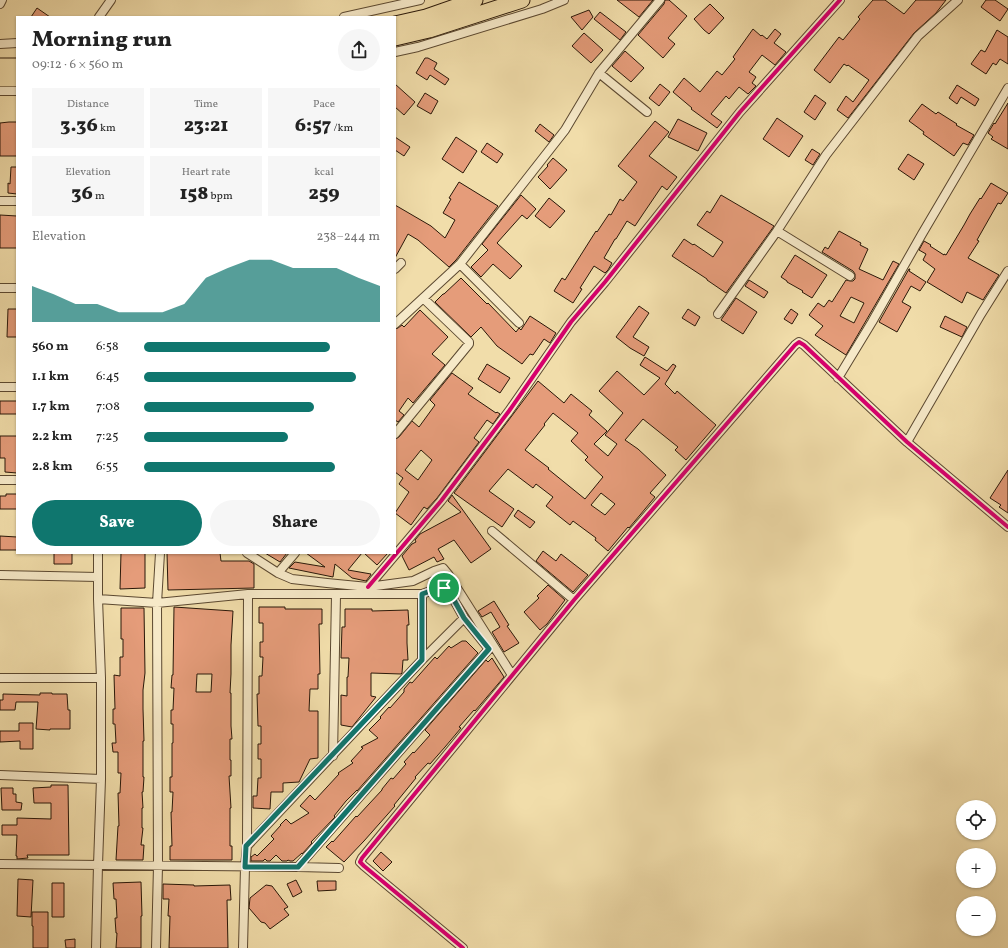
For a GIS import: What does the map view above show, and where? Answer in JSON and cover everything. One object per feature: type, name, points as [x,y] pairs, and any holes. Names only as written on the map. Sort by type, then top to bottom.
[{"type":"highway","points":[[396,24],[426,17],[475,0]]},
{"type":"highway","points":[[396,38],[429,30],[522,0]]},
{"type":"highway","points":[[0,66],[16,66]]},
{"type":"highway","points":[[0,79],[16,79]]},
{"type":"street","points":[[0,4],[2,0]]},
{"type":"street","points":[[100,16],[111,0]]},
{"type":"street","points":[[348,16],[418,0]]},
{"type":"street","points":[[396,52],[418,47],[542,9],[564,0]]},
{"type":"street","points":[[396,323],[460,264],[565,130],[599,73],[660,0]]},
{"type":"street","points":[[368,587],[441,501],[509,410],[571,322],[605,282],[740,112],[840,0]]},
{"type":"street","points":[[718,314],[777,231],[826,155],[918,36],[958,0]]},
{"type":"street","points":[[0,44],[16,43]]},
{"type":"street","points":[[599,73],[647,112]]},
{"type":"street","points":[[838,378],[1008,88]]},
{"type":"street","points":[[0,91],[16,91]]},
{"type":"street","points":[[0,201],[16,201]]},
{"type":"street","points":[[777,231],[850,276]]},
{"type":"street","points":[[396,268],[401,263]]},
{"type":"street","points":[[460,264],[519,323]]},
{"type":"street","points":[[906,442],[1008,271]]},
{"type":"street","points":[[0,288],[16,288]]},
{"type":"street","points":[[396,433],[469,344],[469,342],[423,298]]},
{"type":"street","points":[[463,948],[364,866],[360,862],[362,858],[574,600],[795,345],[800,342],[804,345],[906,442],[1008,527]]},
{"type":"street","points":[[0,387],[16,387]]},
{"type":"street","points":[[0,480],[16,480]]},
{"type":"street","points":[[492,531],[574,600]]},
{"type":"street","points":[[96,948],[101,780],[101,678],[98,554]]},
{"type":"street","points":[[156,948],[158,866],[157,603],[160,554]]},
{"type":"street","points":[[249,554],[278,573],[292,579],[368,587],[414,581],[443,568],[512,675]]},
{"type":"street","points":[[278,573],[294,554]]},
{"type":"street","points":[[0,575],[98,577]]},
{"type":"street","points":[[98,599],[157,603],[248,594],[422,594],[439,588],[444,588],[449,591],[464,618],[489,649],[298,867]]},
{"type":"street","points":[[243,948],[246,846],[248,594]]},
{"type":"street","points":[[422,594],[422,660]]},
{"type":"street","points":[[333,756],[336,595]]},
{"type":"street","points":[[246,846],[333,756],[422,660],[464,618]]},
{"type":"street","points":[[0,678],[101,678]]},
{"type":"street","points":[[0,775],[101,780]]},
{"type":"street","points":[[0,864],[339,868]]},
{"type":"building","points":[[617,0],[653,0],[639,17]]},
{"type":"building","points":[[665,0],[669,0],[687,16],[668,38],[675,44],[663,58],[638,35],[664,4]]},
{"type":"building","points":[[873,0],[885,0],[904,14],[916,0],[946,0],[936,13],[914,33],[848,118],[837,110],[846,96],[853,102],[869,80],[848,65],[847,66],[844,64],[830,83],[814,70],[839,37],[843,40],[860,19],[858,17]]},
{"type":"building","points":[[986,0],[995,0],[1008,9],[1000,21],[981,7]]},
{"type":"building","points":[[710,4],[724,18],[709,34],[694,19]]},
{"type":"building","points":[[37,8],[49,16],[32,16]]},
{"type":"building","points":[[589,10],[593,17],[582,30],[571,17]]},
{"type":"building","points":[[600,12],[626,32],[620,40],[594,19]]},
{"type":"building","points":[[753,29],[767,39],[775,29],[781,34],[774,43],[786,52],[775,65],[762,55],[749,72],[756,77],[752,83],[756,86],[748,94],[739,87],[729,99],[726,96],[711,114],[722,122],[717,128],[691,109],[692,108],[673,92],[684,78],[700,92],[717,71],[722,75],[735,59],[733,57]]},
{"type":"building","points":[[997,30],[1008,37],[1008,64],[1000,59],[996,65],[993,63],[986,74],[971,64],[981,50],[985,52]]},
{"type":"building","points":[[584,33],[603,50],[591,63],[572,46]]},
{"type":"building","points":[[625,51],[644,68],[631,82],[612,66]]},
{"type":"building","points":[[425,58],[437,63],[434,69],[449,79],[445,85],[430,75],[427,80],[416,73]]},
{"type":"building","points":[[660,84],[670,92],[659,106],[649,98]]},
{"type":"building","points":[[396,85],[415,102],[404,115],[396,108]]},
{"type":"building","points":[[957,85],[979,99],[975,106],[961,97],[957,104],[949,98]]},
{"type":"building","points":[[425,93],[438,101],[431,114],[417,106]]},
{"type":"building","points":[[815,95],[826,103],[815,120],[804,112]]},
{"type":"building","points":[[1008,103],[1008,149],[991,139],[993,137],[988,133]]},
{"type":"building","points":[[922,104],[936,114],[938,112],[957,124],[956,125],[974,135],[968,145],[963,143],[954,156],[923,134],[924,132],[909,121]]},
{"type":"building","points":[[777,118],[803,136],[789,157],[763,139]]},
{"type":"building","points":[[678,119],[707,133],[698,151],[668,137]]},
{"type":"building","points":[[655,121],[669,132],[649,156],[677,177],[667,190],[662,186],[635,226],[627,221],[604,258],[612,263],[608,270],[605,273],[594,266],[580,288],[582,289],[573,303],[554,291],[562,278],[565,280],[596,231],[597,232],[609,214],[611,215],[620,199],[623,201],[637,182],[618,166]]},
{"type":"building","points":[[16,122],[16,156],[0,156],[0,123]]},
{"type":"building","points":[[540,124],[554,135],[549,142],[535,131]]},
{"type":"building","points":[[456,137],[477,151],[463,173],[442,159]]},
{"type":"building","points":[[396,138],[410,147],[404,156],[396,151]]},
{"type":"building","points":[[487,143],[503,154],[497,163],[481,152]]},
{"type":"building","points":[[812,149],[820,154],[813,165],[805,160]]},
{"type":"building","points":[[908,154],[924,164],[914,180],[898,169]]},
{"type":"building","points":[[553,158],[567,170],[550,189],[538,177]]},
{"type":"building","points":[[11,167],[16,167],[16,194],[8,193],[8,183],[10,184]]},
{"type":"building","points":[[459,182],[498,206],[449,267],[418,240],[408,234],[396,256],[396,206],[431,226],[445,238],[455,220],[443,213],[451,199],[449,198]]},
{"type":"building","points":[[991,183],[1008,193],[1001,204],[998,203],[977,240],[979,241],[968,258],[999,275],[983,300],[967,292],[962,303],[927,282],[935,269],[923,260],[926,254],[919,250],[924,241],[946,255],[980,198],[981,199]]},
{"type":"building","points":[[521,195],[536,209],[527,219],[522,215],[497,243],[522,266],[510,279],[493,264],[481,277],[471,267],[488,250],[482,244]]},
{"type":"building","points":[[721,195],[774,226],[726,293],[672,256],[684,239],[713,257],[723,242],[697,225],[707,211],[710,213]]},
{"type":"building","points":[[549,198],[565,211],[550,228],[535,216]]},
{"type":"building","points":[[0,215],[16,216],[16,248],[0,248]]},
{"type":"building","points":[[839,231],[861,243],[860,245],[868,249],[859,269],[883,280],[893,261],[899,264],[846,355],[815,335],[823,326],[809,315],[818,303],[824,307],[829,300],[832,302],[846,280],[853,281],[855,279],[855,274],[853,271],[822,252],[825,247],[828,249]],"holes":[[[851,297],[864,303],[854,323],[840,316]]]},
{"type":"building","points":[[795,255],[827,275],[812,298],[781,277]]},
{"type":"building","points":[[909,269],[909,271],[926,282],[920,291],[911,286],[902,302],[911,307],[897,332],[879,322]]},
{"type":"building","points":[[461,278],[516,332],[519,328],[521,330],[530,316],[556,333],[550,343],[544,339],[533,355],[530,354],[522,364],[497,346],[481,327],[471,337],[435,302]]},
{"type":"building","points":[[749,280],[768,292],[764,298],[745,286]]},
{"type":"building","points":[[736,298],[757,312],[743,334],[721,320]]},
{"type":"building","points":[[639,306],[649,313],[633,337],[649,347],[644,356],[630,348],[616,337]]},
{"type":"building","points":[[8,309],[16,309],[16,337],[7,337]]},
{"type":"building","points":[[688,309],[700,317],[695,326],[682,318]]},
{"type":"building","points":[[791,309],[798,314],[792,324],[784,319]]},
{"type":"building","points":[[420,310],[448,337],[432,354],[445,365],[413,403],[408,398],[399,411],[404,415],[398,422],[396,421],[396,329],[402,325],[404,327]]},
{"type":"building","points":[[945,316],[967,327],[962,337],[940,327]]},
{"type":"building","points":[[645,357],[667,371],[673,364],[676,366],[665,384],[675,394],[677,391],[716,425],[686,460],[675,450],[678,447],[643,419],[625,440],[638,449],[666,475],[650,493],[655,497],[608,551],[595,540],[596,538],[573,521],[570,525],[546,506],[553,497],[536,484],[533,488],[508,469],[489,491],[514,509],[502,527],[454,493],[538,381],[564,403],[571,394],[592,411],[589,415],[607,431],[594,444],[608,456],[617,444],[605,435],[623,413],[599,391],[617,371],[644,395],[660,378],[640,365]],"holes":[[[553,413],[578,433],[571,441],[588,457],[585,460],[603,477],[585,499],[548,469],[549,468],[525,450]],[[601,493],[615,504],[605,515],[591,505]]]},
{"type":"building","points":[[487,364],[510,378],[500,393],[478,379]]},
{"type":"building","points":[[452,373],[473,388],[468,394],[496,413],[497,412],[500,414],[493,424],[487,420],[474,438],[479,442],[437,498],[427,509],[424,507],[411,525],[396,514],[409,492],[399,484],[403,478],[396,473],[396,438],[399,437],[412,421],[419,427],[435,405],[430,400]],"holes":[[[421,450],[432,460],[418,480],[405,470]]]},
{"type":"building","points":[[0,401],[16,401],[16,414],[0,414]]},
{"type":"building","points":[[0,436],[16,436],[16,473],[5,472],[5,458],[0,458]]},
{"type":"building","points":[[1008,470],[1008,513],[999,507],[1001,505],[990,498]]},
{"type":"building","points":[[6,494],[16,494],[16,509],[0,509],[0,496],[6,496]]},
{"type":"building","points":[[452,495],[491,549],[471,563],[454,540],[438,549],[444,559],[437,562],[434,557],[409,570],[402,556],[412,544],[416,542],[415,540],[420,534],[461,512],[448,501]]},
{"type":"building","points":[[518,510],[535,522],[530,528],[514,516]]},
{"type":"building","points":[[0,536],[16,537],[16,550],[0,550]]},
{"type":"building","points":[[543,551],[556,561],[561,554],[588,575],[573,592],[536,561]]},
{"type":"building","points":[[54,554],[72,554],[72,564],[54,564]]},
{"type":"building","points":[[121,554],[145,554],[145,588],[120,589]]},
{"type":"building","points":[[167,554],[220,554],[221,561],[249,561],[254,564],[254,588],[168,590]]},
{"type":"building","points":[[267,554],[286,554],[280,562]]},
{"type":"building","points":[[307,554],[361,554],[348,570],[371,574],[366,581],[352,578],[335,564],[333,577],[289,568],[295,562],[325,567]]},
{"type":"building","points":[[365,554],[387,554],[377,565]]},
{"type":"building","points":[[548,585],[565,600],[547,624],[540,630],[524,612],[539,598],[537,596]]},
{"type":"building","points":[[494,601],[509,625],[507,626],[519,643],[504,652],[492,632],[500,627],[491,612],[482,617],[478,611]]},
{"type":"building","points":[[174,607],[233,611],[230,693],[232,739],[230,739],[231,776],[229,776],[231,808],[230,846],[232,846],[232,860],[170,860],[170,846],[172,846],[171,812],[173,792],[170,792],[170,777],[172,777],[173,743],[171,710],[173,710],[174,688],[171,688],[173,675]],"holes":[[[197,674],[212,674],[211,692],[196,692]]]},
{"type":"building","points":[[259,607],[322,609],[322,624],[319,624],[320,674],[318,674],[318,689],[310,689],[309,711],[318,711],[318,758],[310,759],[299,782],[283,783],[283,792],[271,792],[270,809],[253,808],[253,796],[257,796],[258,778],[261,778],[261,759],[258,759],[258,744],[261,744],[261,726],[258,726],[257,694],[259,694],[259,676],[262,676],[263,657],[260,657],[260,642],[263,642],[263,623],[259,623]]},
{"type":"building","points":[[121,608],[144,608],[144,777],[142,792],[143,828],[141,845],[144,845],[143,860],[116,860],[119,826],[118,793],[120,793],[121,773],[118,773],[118,752],[113,752],[112,743],[116,743],[115,724],[113,724],[113,709],[115,709],[114,675],[120,676],[120,657],[123,657],[123,639],[121,639]]},
{"type":"building","points":[[345,609],[372,609],[372,611],[408,610],[409,625],[407,625],[408,660],[403,660],[402,673],[371,673],[371,696],[376,697],[352,727],[341,725],[341,695],[347,696],[349,658],[341,658],[342,627],[345,627]]},
{"type":"building","points":[[462,641],[466,641],[478,653],[357,791],[346,801],[334,816],[335,817],[311,842],[312,843],[302,854],[293,861],[282,861],[276,855],[270,861],[265,859],[263,861],[251,861],[251,857],[255,854],[257,856],[274,839],[271,836],[286,819],[291,824],[309,813],[300,806],[310,795],[315,800],[339,774],[338,773],[353,763],[351,761],[363,748],[361,747],[378,738],[369,730],[404,692],[404,689],[410,682],[412,683],[435,657],[437,659],[449,646],[451,648]]},
{"type":"building","points":[[492,658],[504,677],[459,727],[461,728],[430,764],[428,763],[415,777],[416,778],[394,805],[395,806],[344,862],[326,847],[332,841],[333,842],[356,816],[357,817],[391,778],[393,779],[406,764],[404,762],[430,735],[425,730],[486,660],[488,662]]},
{"type":"building","points":[[40,693],[67,694],[68,710],[70,710],[70,729],[36,729],[38,702],[16,702],[15,710],[0,710],[0,700],[3,700],[3,694],[40,695]]},
{"type":"building","points":[[19,723],[33,723],[33,749],[20,749],[20,741],[0,742],[0,731],[19,731]]},
{"type":"building","points":[[51,785],[68,785],[69,855],[27,855],[28,858],[17,859],[17,835],[2,835],[2,825],[17,825],[17,818],[51,819],[51,803],[34,803],[33,788],[51,787]]},
{"type":"building","points":[[1,788],[13,788],[13,794],[16,794],[16,802],[22,803],[21,810],[2,810]]},
{"type":"building","points":[[381,852],[392,862],[383,871],[373,861]]},
{"type":"building","points":[[18,879],[33,880],[31,917],[17,916]]},
{"type":"building","points":[[296,880],[302,892],[293,897],[287,884]]},
{"type":"building","points":[[317,881],[336,881],[336,890],[318,891]]},
{"type":"building","points":[[141,882],[141,948],[116,948],[117,933],[115,918],[117,918],[113,883]]},
{"type":"building","points":[[52,883],[64,883],[64,917],[52,917]]},
{"type":"building","points":[[163,884],[194,886],[230,885],[231,900],[227,900],[228,948],[169,948],[169,899],[163,899]]},
{"type":"building","points":[[266,885],[272,886],[288,907],[284,909],[289,915],[270,929],[265,923],[261,922],[249,908],[250,898]]},
{"type":"building","points":[[32,912],[48,912],[48,948],[33,948]]},
{"type":"building","points":[[75,939],[75,948],[66,948],[65,940]]},
{"type":"cycle path","points":[[368,587],[441,501],[509,411],[571,322],[605,282],[740,112],[840,0]]},
{"type":"cycle path","points":[[463,948],[364,866],[360,862],[362,858],[574,600],[795,345],[799,342],[804,345],[907,442],[1008,527]]},
{"type":"route","points":[[439,588],[444,588],[449,591],[464,618],[489,649],[298,867],[245,867],[246,846],[333,756],[422,660],[422,594],[439,588]]}]
